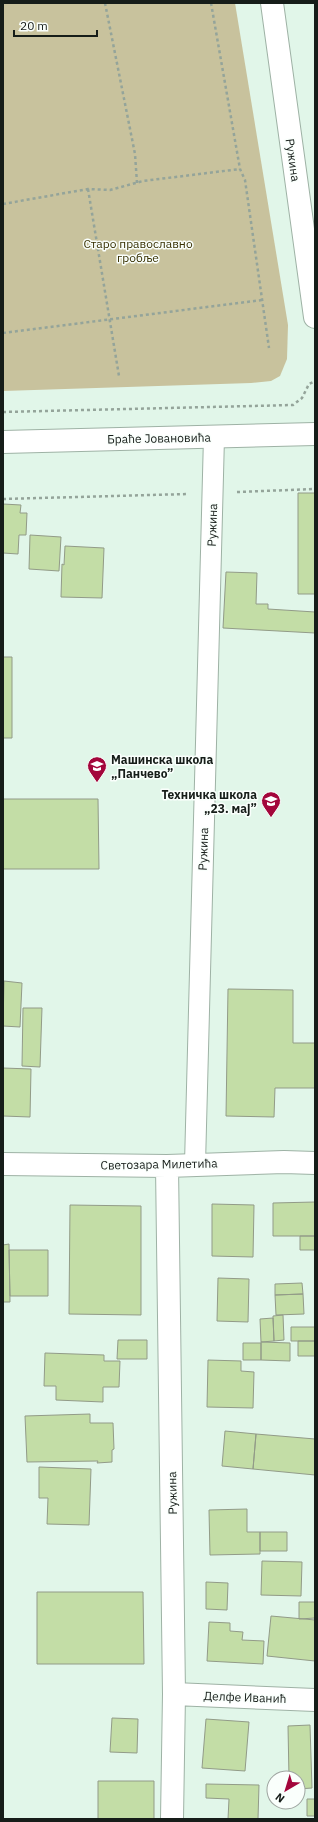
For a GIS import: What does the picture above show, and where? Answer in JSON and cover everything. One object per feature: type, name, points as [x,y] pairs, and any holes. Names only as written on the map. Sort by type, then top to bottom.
[{"type":"street","name":"Ружина","points":[[272,3],[315,316]]},
{"type":"street","name":"Браће Јовановића","points":[[3,442],[315,434]]},
{"type":"street","name":"Ружина","points":[[195,1164],[214,437]]},
{"type":"street","name":"Светозара Милетића","points":[[3,1164],[167,1166],[284,1162],[315,1163]]},
{"type":"street","name":"Ружина","points":[[167,1166],[174,1694],[172,1819]]},
{"type":"street","name":"Делфе Иванић","points":[[174,1694],[315,1700]]},
{"type":"path","points":[[105,3],[135,154],[137,183]]},
{"type":"path","points":[[211,3],[240,169],[245,180],[269,348]]},
{"type":"path","points":[[3,204],[88,189],[110,190],[137,183],[240,169]]},
{"type":"path","points":[[88,189],[111,320],[119,376]]},
{"type":"path","points":[[3,333],[262,300]]},
{"type":"path","points":[[3,412],[293,405],[302,398],[309,384],[315,381]]},
{"type":"path","points":[[3,499],[315,489]]},
{"type":"green space","name":"Старо православно гробље","points":[[3,3],[235,3],[288,325],[287,359],[280,376],[271,381],[251,383],[3,391]]},
{"type":"building","points":[[298,493],[315,493],[315,594],[298,594]]},
{"type":"building","points":[[3,504],[21,505],[20,513],[27,513],[26,535],[19,535],[18,554],[3,553]]},
{"type":"building","points":[[30,535],[61,537],[59,571],[29,569]]},
{"type":"building","points":[[65,546],[104,548],[102,598],[61,597],[62,564],[64,565]]},
{"type":"building","points":[[226,572],[257,573],[256,604],[268,604],[268,609],[315,612],[315,633],[223,628]]},
{"type":"building","points":[[3,657],[12,657],[12,738],[3,738]]},
{"type":"building","points":[[3,799],[98,799],[99,869],[3,869]]},
{"type":"building","points":[[4,981],[22,983],[20,1027],[3,1026]]},
{"type":"building","points":[[228,989],[293,990],[293,1043],[315,1043],[315,1088],[275,1088],[274,1117],[226,1116]]},
{"type":"building","points":[[23,1008],[42,1008],[40,1067],[22,1066]]},
{"type":"building","points":[[3,1068],[31,1069],[30,1117],[3,1116]]},
{"type":"building","points":[[315,1202],[315,1236],[273,1236],[273,1203]]},
{"type":"building","points":[[212,1204],[254,1205],[253,1257],[212,1256]]},
{"type":"building","points":[[70,1205],[141,1206],[141,1315],[69,1314]]},
{"type":"building","points":[[300,1236],[315,1236],[315,1250],[300,1250]]},
{"type":"building","points":[[9,1244],[10,1302],[3,1302],[3,1245]]},
{"type":"building","points":[[9,1250],[48,1250],[48,1296],[10,1296]]},
{"type":"building","points":[[218,1278],[249,1279],[248,1322],[217,1321]]},
{"type":"building","points":[[302,1283],[303,1294],[275,1295],[275,1284]]},
{"type":"building","points":[[303,1294],[304,1314],[276,1315],[275,1295]]},
{"type":"building","points":[[283,1315],[284,1340],[274,1341],[273,1316]]},
{"type":"building","points":[[273,1318],[274,1341],[261,1342],[260,1319]]},
{"type":"building","points":[[291,1327],[315,1327],[315,1341],[291,1341]]},
{"type":"building","points":[[118,1340],[147,1340],[147,1359],[117,1359]]},
{"type":"building","points":[[298,1341],[315,1341],[315,1356],[298,1356]]},
{"type":"building","points":[[261,1342],[290,1343],[290,1361],[261,1360]]},
{"type":"building","points":[[243,1343],[261,1343],[261,1360],[243,1360]]},
{"type":"building","points":[[45,1353],[104,1355],[104,1361],[120,1361],[119,1387],[103,1387],[103,1402],[56,1400],[56,1386],[44,1386]]},
{"type":"building","points":[[208,1360],[241,1361],[241,1371],[254,1372],[253,1408],[207,1407]]},
{"type":"building","points":[[90,1414],[90,1423],[113,1423],[114,1449],[112,1450],[112,1462],[27,1462],[25,1416]]},
{"type":"building","points":[[225,1431],[256,1434],[253,1469],[222,1466]]},
{"type":"building","points":[[256,1434],[315,1439],[315,1475],[253,1469]]},
{"type":"building","points":[[39,1467],[91,1469],[89,1525],[47,1524],[48,1498],[39,1498]]},
{"type":"building","points":[[247,1509],[247,1532],[260,1532],[260,1554],[210,1555],[209,1510]]},
{"type":"building","points":[[260,1532],[287,1532],[287,1551],[260,1551]]},
{"type":"building","points":[[262,1561],[302,1562],[301,1596],[261,1595]]},
{"type":"building","points":[[206,1582],[228,1583],[227,1610],[206,1609]]},
{"type":"building","points":[[37,1592],[143,1592],[144,1664],[37,1664]]},
{"type":"building","points":[[299,1602],[315,1602],[315,1618],[299,1619]]},
{"type":"building","points":[[271,1616],[315,1620],[315,1661],[267,1656]]},
{"type":"building","points":[[209,1622],[230,1623],[230,1631],[243,1632],[242,1640],[264,1641],[263,1664],[207,1661]]},
{"type":"building","points":[[112,1718],[138,1719],[137,1753],[110,1752]]},
{"type":"building","points":[[206,1719],[249,1722],[245,1771],[202,1768]]},
{"type":"building","points":[[310,1725],[312,1788],[306,1788],[306,1770],[289,1770],[288,1726]]},
{"type":"building","points":[[98,1781],[154,1781],[154,1819],[98,1819]]},
{"type":"building","points":[[206,1784],[259,1785],[258,1819],[228,1819],[229,1799],[206,1798]]},
{"type":"building","points":[[307,1799],[315,1799],[315,1816],[307,1816]]},
{"type":"place","name":"Машинска школа „Панчево”","points":[[97,783]]},
{"type":"place","name":"Техничка школа „23. мај”","points":[[271,818]]}]
